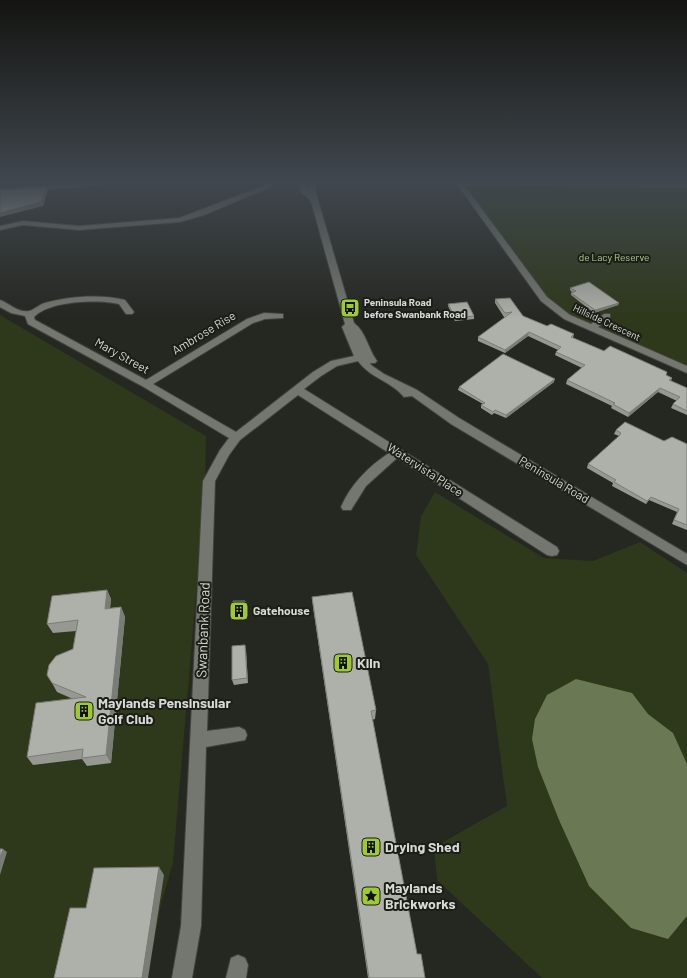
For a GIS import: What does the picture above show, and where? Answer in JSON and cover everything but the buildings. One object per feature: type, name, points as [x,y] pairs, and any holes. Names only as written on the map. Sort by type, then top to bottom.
[{"type":"street","name":"Peninsula Road","points":[[322,228],[350,324],[348,327],[362,353],[380,376],[391,380],[403,388],[409,396],[421,399],[687,560]]},
{"type":"street","name":"Hillside Crescent","points":[[492,228],[544,298],[567,317],[687,370]]},
{"type":"street","points":[[0,303],[14,310],[31,314],[38,308],[50,304],[106,299],[121,301],[126,304],[129,312]]},
{"type":"street","name":"Mary Street","points":[[31,314],[29,317],[31,322],[146,384],[236,437]]},
{"type":"street","name":"Ambrose Rise","points":[[146,384],[250,321],[264,316],[280,316]]},
{"type":"street","points":[[592,328],[607,316]]},
{"type":"street","name":"Swanbank Road","points":[[182,978],[190,926],[209,481],[224,453],[236,437],[317,374],[335,363],[362,353]]},
{"type":"street","name":"Watervista Place","points":[[298,390],[552,551]]},
{"type":"street","points":[[348,507],[358,487],[398,452]]},
{"type":"street","points":[[199,740],[239,735]]},
{"type":"green space","name":"de Lacy Reserve","points":[[492,228],[687,228],[687,367],[569,316],[544,299]]},
{"type":"green space","points":[[0,315],[206,436],[205,490],[173,863],[161,904],[148,978],[0,978]]},
{"type":"green space","points":[[435,492],[544,558],[593,561],[640,542],[687,573],[687,978],[542,978],[437,880],[434,847],[507,806],[488,664],[416,555],[421,516]]},
{"type":"shaded area","points":[[576,679],[632,693],[648,714],[673,733],[687,764],[687,916],[668,939],[631,928],[589,886],[559,820],[538,767],[532,739],[535,719],[547,695]]},
{"type":"place","name":"Peninsula Road before Swanbank Road","points":[[350,308]]},
{"type":"place","name":"Gatehouse","points":[[239,611]]},
{"type":"place","name":"Kiln","points":[[343,663]]},
{"type":"place","name":"Maylands Pensinsular Golf Club","points":[[84,711]]},
{"type":"place","name":"Drying Shed","points":[[371,847]]},
{"type":"place","name":"Maylands Brickworks","points":[[371,896]]}]
